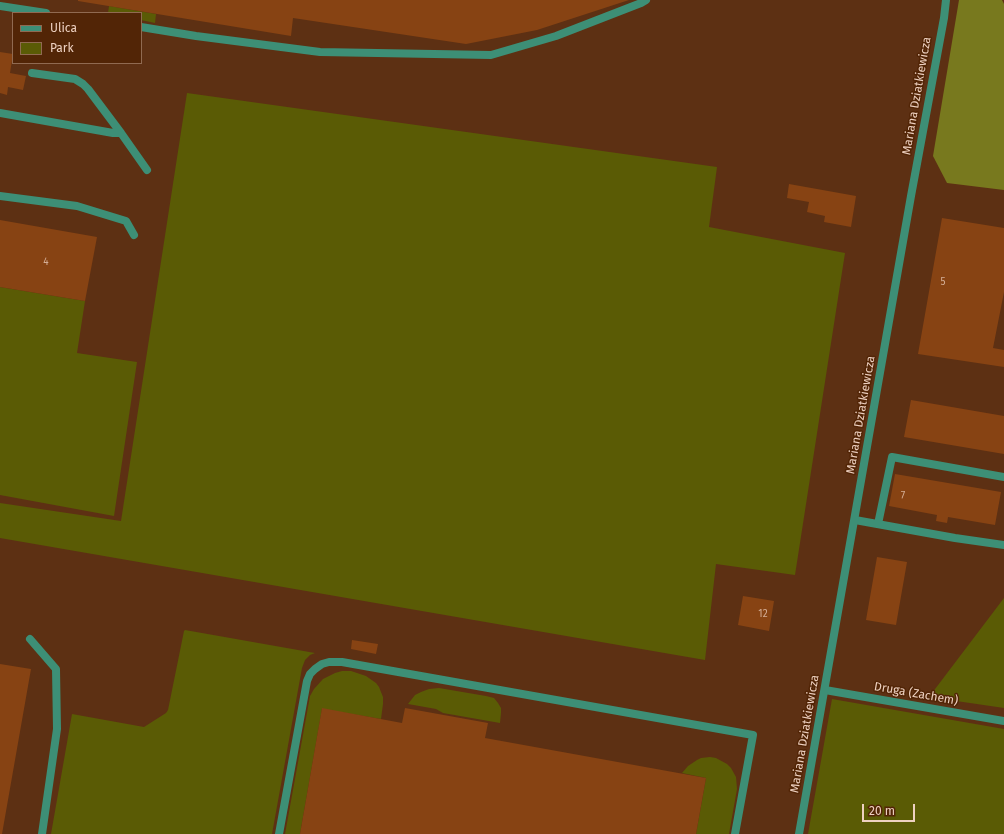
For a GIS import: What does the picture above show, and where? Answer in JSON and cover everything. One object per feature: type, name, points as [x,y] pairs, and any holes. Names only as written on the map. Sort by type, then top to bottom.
[{"type":"street","points":[[142,27],[196,36],[320,52],[491,54],[556,36],[642,3],[646,0]]},
{"type":"street","name":"Mariana Dziatkiewicza","points":[[799,834],[946,0]]},
{"type":"street","points":[[0,6],[39,12]]},
{"type":"street","points":[[32,74],[75,79],[83,84],[121,133],[147,170]]},
{"type":"street","points":[[0,113],[113,133],[121,133]]},
{"type":"street","points":[[0,196],[77,206],[126,221],[134,235]]},
{"type":"street","points":[[878,524],[892,457],[1004,477]]},
{"type":"street","points":[[855,520],[955,538],[1004,545]]},
{"type":"street","points":[[30,639],[56,669],[57,729],[42,834]]},
{"type":"street","points":[[279,834],[307,682],[310,674],[315,669],[322,664],[329,662],[342,662],[753,735],[735,834]]},
{"type":"street","name":"Druga (Zachem)","points":[[825,690],[1004,721]]},
{"type":"green space","points":[[109,6],[156,14],[155,23],[142,20],[142,12],[108,12]]},
{"type":"green space","points":[[187,93],[717,167],[709,227],[845,253],[795,575],[716,564],[705,660],[0,538],[0,503],[121,521]]},
{"type":"green space","points":[[0,287],[85,301],[77,353],[137,362],[114,516],[0,495]]},
{"type":"green space","points":[[1004,598],[1004,708],[929,697]]},
{"type":"green space","points":[[185,630],[315,653],[310,655],[305,660],[302,668],[272,834],[51,834],[72,714],[144,727],[166,713],[168,710]]},
{"type":"green space","points":[[342,671],[351,671],[366,676],[376,683],[383,697],[381,719],[322,709],[300,834],[285,834],[310,696],[323,679]]},
{"type":"green space","points":[[439,688],[494,698],[501,708],[500,723],[443,713],[436,709],[408,704],[415,695],[429,689]]},
{"type":"green space","points":[[832,699],[1004,729],[1004,834],[808,834]]},
{"type":"green space","points":[[710,757],[716,758],[727,764],[736,777],[737,789],[729,834],[696,834],[706,778],[682,773],[688,766],[697,760]]},
{"type":"shaded area","points":[[959,0],[1002,0],[1004,4],[1004,190],[947,183],[933,156]]},
{"type":"building","points":[[78,0],[629,0],[537,30],[466,44],[293,18],[291,36]]},
{"type":"building","points":[[0,52],[12,54],[10,73],[26,76],[23,90],[8,87],[7,95],[0,93]]},
{"type":"building","points":[[789,184],[856,196],[851,227],[824,222],[825,216],[807,212],[809,202],[787,198]]},
{"type":"building","points":[[942,218],[1004,228],[1004,292],[993,348],[1004,350],[1004,367],[918,354]]},
{"type":"building","points":[[0,220],[97,237],[85,301],[0,287]]},
{"type":"building","points":[[911,400],[1004,416],[1004,454],[904,437]]},
{"type":"building","points":[[895,474],[1001,492],[995,525],[948,517],[947,523],[936,521],[937,515],[889,506]]},
{"type":"building","points":[[877,557],[907,562],[896,625],[866,620]]},
{"type":"building","points":[[743,596],[774,601],[769,631],[738,625]]},
{"type":"building","points":[[352,640],[378,644],[376,654],[351,649]]},
{"type":"building","points":[[0,664],[31,669],[2,834],[0,834]]},
{"type":"building","points":[[322,708],[402,723],[405,708],[488,723],[485,738],[706,778],[696,834],[300,834]]}]
